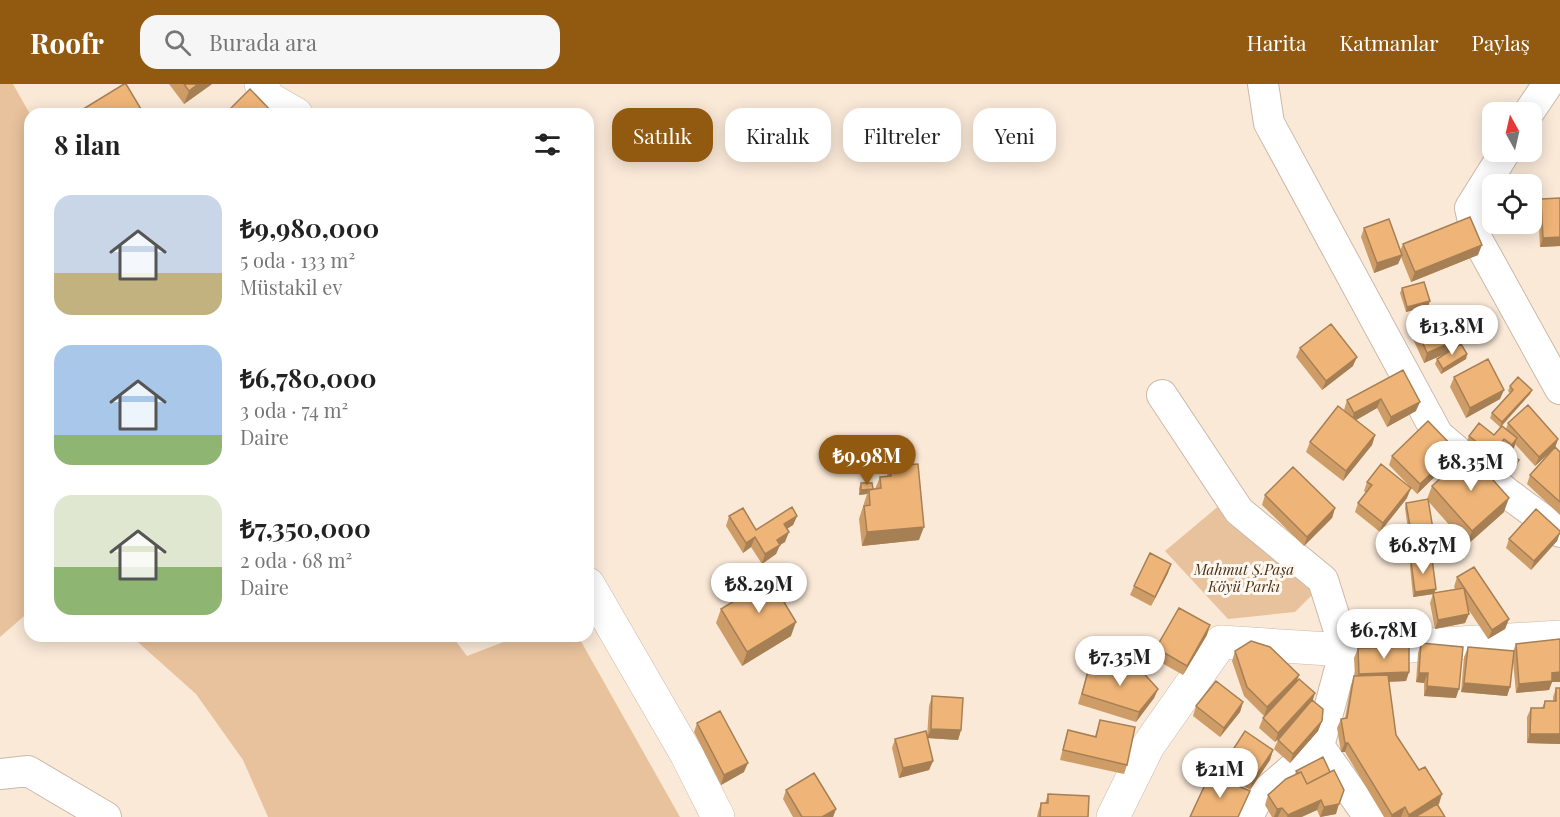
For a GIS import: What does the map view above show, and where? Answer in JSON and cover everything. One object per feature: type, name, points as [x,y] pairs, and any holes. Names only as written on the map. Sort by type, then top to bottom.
[{"type":"street","points":[[261,84],[268,98],[286,108]]},
{"type":"street","points":[[1263,84],[1269,123],[1438,435],[1506,493],[1560,532]]},
{"type":"street","points":[[1536,102],[1548,84]]},
{"type":"street","points":[[1499,162],[1470,208],[1477,239],[1560,389]]},
{"type":"street","points":[[1161,396],[1239,511],[1323,580],[1345,650],[1319,746],[1257,799],[1248,817]]},
{"type":"street","points":[[594,594],[687,755],[718,817]]},
{"type":"street","points":[[1113,817],[1148,746],[1221,642],[1345,650],[1560,637]]},
{"type":"street","points":[[1319,746],[1369,817]]},
{"type":"street","points":[[0,774],[28,771],[106,817]]},
{"type":"green space","points":[[0,84],[13,84],[27,108],[24,108],[24,616],[0,637]]},
{"type":"green space","name":"Mahmut Ş.Paşa Köyü Parkı","points":[[1221,504],[1314,593],[1295,612],[1228,619],[1165,551]]},
{"type":"green space","points":[[138,642],[456,642],[467,656],[503,642],[581,642],[680,817],[268,817],[243,760],[196,694]]},
{"type":"building","points":[[126,84],[140,108],[85,108]]},
{"type":"building","points":[[184,84],[198,84],[189,91]]},
{"type":"building","points":[[250,89],[268,108],[231,108]]},
{"type":"building","points":[[1560,198],[1560,237],[1543,238],[1542,199]]},
{"type":"building","points":[[1470,217],[1482,245],[1415,272],[1403,244]]},
{"type":"building","points":[[1389,219],[1402,255],[1377,263],[1364,228]]},
{"type":"building","points":[[1424,282],[1430,301],[1407,307],[1402,288]]},
{"type":"building","points":[[1437,307],[1452,342],[1427,353],[1412,318]]},
{"type":"building","points":[[1331,324],[1357,357],[1326,381],[1300,348]]},
{"type":"building","points":[[1461,344],[1467,354],[1443,369],[1437,359]]},
{"type":"building","points":[[1488,359],[1504,390],[1470,408],[1454,377]]},
{"type":"building","points":[[1403,370],[1420,402],[1391,417],[1381,399],[1354,413],[1347,400]]},
{"type":"building","points":[[1518,377],[1532,390],[1502,422],[1492,413],[1513,390],[1510,386]]},
{"type":"building","points":[[1528,405],[1558,439],[1539,457],[1508,423]]},
{"type":"building","points":[[1338,406],[1375,435],[1346,471],[1310,442]]},
{"type":"building","points":[[1428,421],[1456,450],[1420,484],[1392,456]]},
{"type":"building","points":[[1479,423],[1494,435],[1502,426],[1517,438],[1512,445],[1504,439],[1492,454],[1469,436]]},
{"type":"building","points":[[1555,447],[1560,452],[1560,502],[1530,475]]},
{"type":"building","points":[[1503,449],[1519,460],[1510,472],[1494,460]]},
{"type":"building","points":[[1469,453],[1509,498],[1472,531],[1432,486]]},
{"type":"building","points":[[918,464],[924,527],[867,532],[864,506],[870,505],[869,490],[881,488],[880,477],[891,476],[890,466]]},
{"type":"building","points":[[1381,464],[1411,488],[1383,523],[1358,503],[1372,485],[1367,482]]},
{"type":"building","points":[[1293,467],[1335,508],[1307,537],[1265,495]]},
{"type":"building","points":[[861,483],[872,483],[873,489],[861,490]]},
{"type":"building","points":[[1428,499],[1433,529],[1411,532],[1406,503]]},
{"type":"building","points":[[792,507],[797,516],[784,524],[789,532],[777,540],[780,545],[765,554],[755,537],[746,543],[729,516],[743,508],[756,530]]},
{"type":"building","points":[[1536,509],[1560,533],[1534,561],[1509,539]]},
{"type":"building","points":[[1150,553],[1171,564],[1155,597],[1134,586]]},
{"type":"building","points":[[1432,559],[1436,589],[1415,592],[1411,561]]},
{"type":"building","points":[[1474,567],[1509,619],[1492,630],[1457,577]]},
{"type":"building","points":[[766,572],[796,622],[747,652],[721,609],[757,587],[753,580]]},
{"type":"building","points":[[1464,588],[1469,614],[1438,620],[1433,593]]},
{"type":"building","points":[[1179,608],[1210,625],[1187,666],[1156,648]]},
{"type":"building","points":[[1560,639],[1560,672],[1552,673],[1552,681],[1519,684],[1516,644]]},
{"type":"building","points":[[1251,641],[1270,647],[1299,675],[1267,707],[1247,687],[1235,651]]},
{"type":"building","points":[[1421,643],[1463,647],[1459,689],[1427,686],[1428,673],[1419,673]]},
{"type":"building","points":[[1409,647],[1409,672],[1359,674],[1358,648]]},
{"type":"building","points":[[1468,647],[1514,651],[1510,687],[1464,683]]},
{"type":"building","points":[[1109,664],[1132,673],[1137,666],[1158,689],[1139,712],[1082,694],[1088,671]]},
{"type":"building","points":[[1388,675],[1396,735],[1419,770],[1425,767],[1442,794],[1409,815],[1405,807],[1392,815],[1348,743],[1345,743],[1341,719],[1347,718],[1354,676]]},
{"type":"building","points":[[1299,679],[1315,693],[1278,733],[1263,718]]},
{"type":"building","points":[[1216,681],[1243,702],[1224,728],[1196,706]]},
{"type":"building","points":[[1556,688],[1560,688],[1560,734],[1530,734],[1531,708],[1544,708],[1545,701],[1556,701]]},
{"type":"building","points":[[932,696],[963,698],[961,730],[931,729]]},
{"type":"building","points":[[1312,700],[1323,709],[1322,721],[1293,754],[1278,740]]},
{"type":"building","points":[[720,711],[748,763],[724,775],[697,723]]},
{"type":"building","points":[[1100,720],[1135,727],[1127,765],[1063,750],[1068,730],[1096,737]]},
{"type":"building","points":[[926,731],[933,761],[903,768],[895,739]]},
{"type":"building","points":[[1245,731],[1273,750],[1253,780],[1225,762]]},
{"type":"building","points":[[1323,757],[1330,772],[1307,784],[1301,772],[1296,771]]},
{"type":"building","points":[[1334,770],[1344,790],[1339,804],[1324,807],[1321,800],[1288,815],[1282,808],[1277,809],[1268,795],[1286,779],[1301,772],[1307,784]]},
{"type":"building","points":[[814,773],[836,809],[822,817],[802,817],[786,790]]},
{"type":"building","points":[[1210,774],[1250,791],[1238,817],[1190,817]]},
{"type":"building","points":[[1048,794],[1089,796],[1088,817],[1040,817],[1041,803],[1048,803]]},
{"type":"building","points":[[1437,804],[1445,817],[1415,817]]}]
